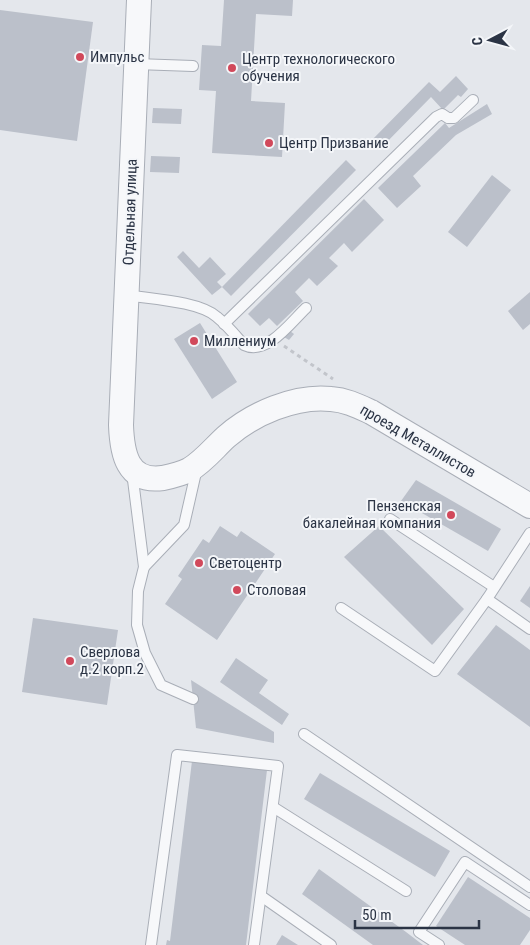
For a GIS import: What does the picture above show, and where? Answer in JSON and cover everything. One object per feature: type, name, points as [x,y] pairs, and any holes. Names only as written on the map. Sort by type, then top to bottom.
[{"type":"street","name":"Отдельная улица","points":[[131,468],[123,451],[121,425],[139,0]]},
{"type":"street","name":"проезд Металлистов","points":[[131,468],[143,476],[159,478],[178,475],[198,463],[242,424],[264,413],[300,401],[331,399],[349,402],[370,412],[530,506]]},
{"type":"lane","points":[[136,64],[193,66]]},
{"type":"lane","points":[[224,324],[436,117],[442,114],[448,118],[454,118],[473,100]]},
{"type":"lane","points":[[126,295],[175,302],[217,316],[244,346],[250,348],[263,346],[274,339],[306,308]]},
{"type":"lane","points":[[144,567],[184,525],[198,463]]},
{"type":"lane","points":[[131,468],[144,567],[138,591],[138,625],[145,653],[161,685],[193,699]]},
{"type":"lane","points":[[390,519],[494,587]]},
{"type":"lane","points":[[341,608],[436,671],[487,599],[530,533]]},
{"type":"lane","points":[[487,599],[530,629]]},
{"type":"lane","points":[[304,734],[530,887]]},
{"type":"lane","points":[[151,945],[177,755],[278,766],[254,945]]},
{"type":"lane","points":[[273,807],[406,891]]},
{"type":"lane","points":[[439,945],[419,932],[465,862],[530,904]]},
{"type":"lane","points":[[261,896],[331,945]]},
{"type":"path","points":[[274,339],[335,380]]},
{"type":"building","points":[[224,0],[293,0],[292,16],[256,14],[251,101],[285,103],[282,157],[212,153],[216,91],[199,90],[202,45],[221,46]]},
{"type":"building","points":[[0,10],[93,22],[77,141],[0,130]]},
{"type":"building","points":[[456,76],[468,89],[461,97],[458,95],[443,110],[431,97],[380,149],[371,141],[429,82],[440,92]]},
{"type":"building","points":[[487,104],[492,114],[456,135],[413,176],[421,186],[397,208],[378,188],[445,123],[449,128]]},
{"type":"building","points":[[153,108],[182,109],[181,124],[152,123]]},
{"type":"building","points":[[151,156],[180,157],[179,173],[150,172]]},
{"type":"building","points":[[346,160],[356,170],[231,296],[222,287]]},
{"type":"building","points":[[492,175],[511,190],[467,247],[448,232]]},
{"type":"building","points":[[364,199],[384,220],[352,252],[344,243],[329,258],[338,266],[317,286],[309,278],[295,292],[303,301],[277,326],[269,318],[260,326],[248,314]]},
{"type":"building","points":[[183,251],[199,268],[210,257],[226,274],[217,282],[222,287],[212,295],[177,257]]},
{"type":"building","points":[[530,292],[530,324],[523,330],[508,311]]},
{"type":"building","points":[[200,323],[237,382],[212,399],[174,339]]},
{"type":"building","points":[[290,331],[294,334],[289,340],[284,337]]},
{"type":"building","name":"Пензенская бакалейная компания","points":[[416,480],[501,529],[488,551],[401,501]]},
{"type":"building","points":[[220,526],[237,537],[241,531],[275,554],[217,640],[165,604],[182,579],[178,576],[203,539],[209,543]]},
{"type":"building","points":[[379,526],[464,609],[432,645],[344,557]]},
{"type":"building","points":[[530,586],[530,608],[520,601]]},
{"type":"building","name":"Сверлова д.2 корп.2","points":[[33,618],[118,630],[107,705],[22,692]]},
{"type":"building","points":[[496,625],[530,650],[530,727],[457,674]]},
{"type":"building","points":[[236,658],[268,680],[259,693],[289,714],[282,725],[220,682]]},
{"type":"building","points":[[191,680],[274,732],[274,743],[196,728]]},
{"type":"building","points":[[192,761],[267,770],[246,945],[166,945],[167,940],[170,941]]},
{"type":"building","points":[[320,773],[450,851],[435,877],[304,799]]},
{"type":"building","points":[[319,869],[423,945],[373,945],[302,894]]},
{"type":"building","points":[[468,877],[530,918],[530,930],[520,945],[465,945],[436,926]]},
{"type":"building","points":[[282,935],[298,945],[276,945]]},
{"type":"place","name":"Импульс","points":[[80,57]]},
{"type":"place","name":"Центр технологического обучения","points":[[232,68]]},
{"type":"place","name":"Центр Призвание","points":[[269,143]]},
{"type":"place","name":"Миллениум","points":[[194,341]]},
{"type":"place","name":"Пензенская бакалейная компания","points":[[451,515]]},
{"type":"place","name":"Светоцентр","points":[[199,563]]},
{"type":"place","name":"Столовая","points":[[237,590]]},
{"type":"place","name":"Сверлова д.2 корп.2","points":[[70,661]]}]
